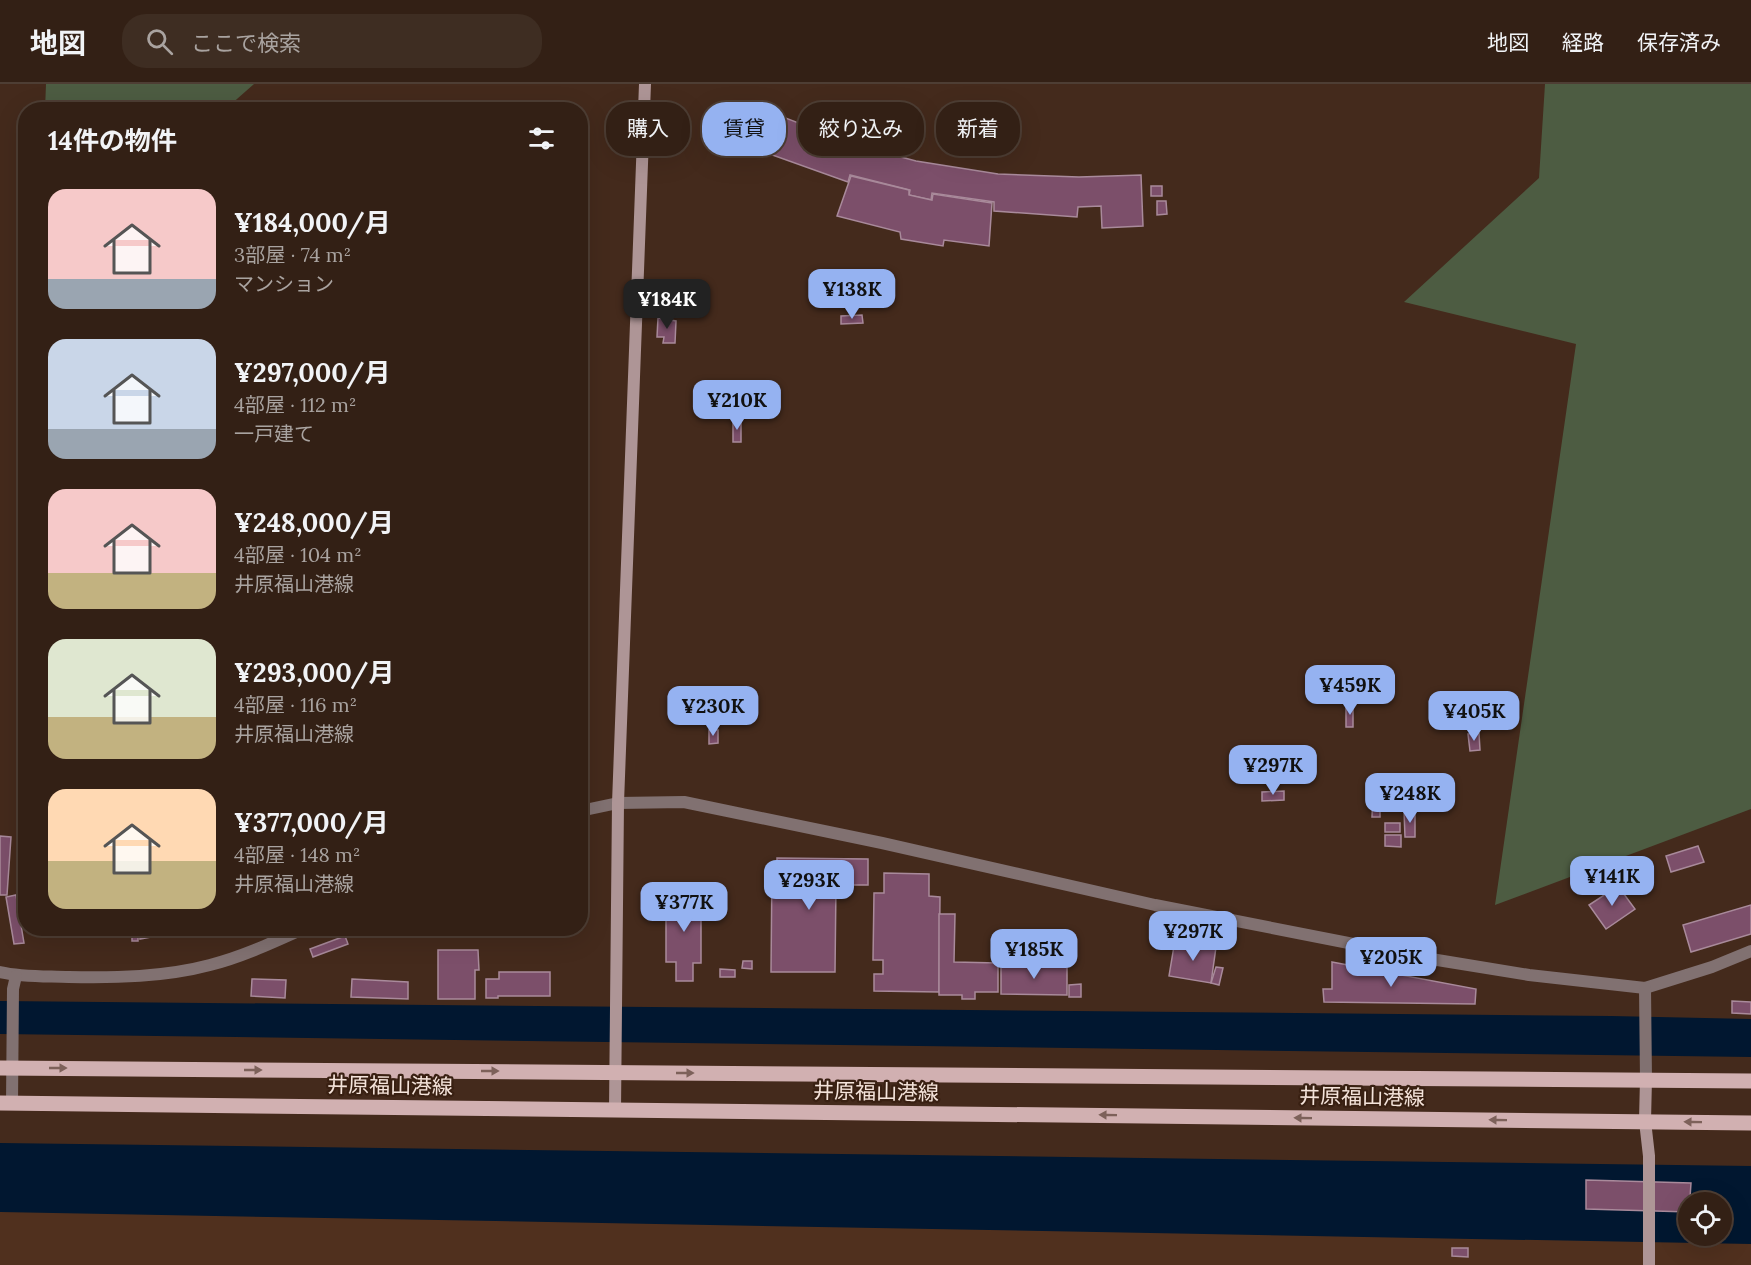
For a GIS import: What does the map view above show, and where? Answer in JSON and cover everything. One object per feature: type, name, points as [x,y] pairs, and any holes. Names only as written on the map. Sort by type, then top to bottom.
[{"type":"main road","name":"井原福山港線","points":[[6,1068],[615,1072],[1646,1072],[1751,1081]]},
{"type":"main road","name":"井原福山港線","points":[[6,1103],[1751,1123]]},
{"type":"street","points":[[615,1110],[618,803],[645,84]]},
{"type":"street","points":[[588,810],[618,803],[684,802],[871,841],[1155,905],[1413,956],[1529,975],[1645,988],[1712,968],[1751,951]]},
{"type":"street","points":[[0,972],[16,976],[81,978],[146,976],[210,965],[288,936]]},
{"type":"street","points":[[6,1103],[6,1068],[12,1044],[13,989],[16,976]]},
{"type":"street","points":[[1645,988],[1645,1121],[1649,1156],[1649,1265]]},
{"type":"shaded area","points":[[0,1193],[1678,1236],[1678,1246],[1732,1246],[1732,1229],[1751,1217],[1751,1265],[0,1265]]},
{"type":"green space","points":[[46,84],[254,84],[234,102],[45,102]]},
{"type":"green space","points":[[1545,84],[1751,84],[1751,809],[1495,905],[1576,344],[1404,302],[1539,178]]},
{"type":"water","points":[[0,1001],[1751,1019],[1751,1057],[0,1034]]},
{"type":"water","points":[[0,1143],[1751,1166],[1751,1244],[1732,1244],[1732,1192],[1678,1192],[1678,1243],[0,1212]]},
{"type":"building","points":[[786,118],[798,123],[798,156],[897,156],[998,174],[1079,177],[1141,175],[1143,226],[1102,228],[1101,206],[1078,207],[1077,217],[994,211],[994,202],[932,193],[931,200],[909,195],[910,190],[850,175],[848,182],[775,156],[786,156]]},
{"type":"building","points":[[851,176],[909,190],[909,195],[932,200],[933,194],[992,203],[989,246],[944,240],[943,246],[901,239],[900,232],[837,216]]},
{"type":"building","points":[[1151,186],[1162,186],[1162,196],[1151,196]]},
{"type":"building","points":[[1157,201],[1166,201],[1167,214],[1157,215]]},
{"type":"building","points":[[862,315],[863,323],[841,324],[841,316]]},
{"type":"building","points":[[658,318],[676,321],[675,343],[663,343],[664,337],[657,337]]},
{"type":"building","points":[[733,420],[741,420],[741,442],[733,442]]},
{"type":"building","points":[[1346,705],[1353,705],[1353,727],[1346,727]]},
{"type":"building","points":[[709,730],[718,730],[718,743],[709,744]]},
{"type":"building","points":[[1479,733],[1480,750],[1470,751],[1468,734]]},
{"type":"building","points":[[1284,791],[1284,800],[1262,801],[1262,792]]},
{"type":"building","points":[[1373,793],[1380,794],[1380,817],[1372,817]]},
{"type":"building","points":[[1404,811],[1415,811],[1415,837],[1405,837]]},
{"type":"building","points":[[1385,823],[1400,823],[1400,832],[1385,832]]},
{"type":"building","points":[[1385,835],[1401,835],[1401,847],[1385,846]]},
{"type":"building","points":[[0,836],[11,837],[7,895],[0,895]]},
{"type":"building","points":[[1698,846],[1704,862],[1671,872],[1666,856]]},
{"type":"building","points":[[777,858],[868,859],[868,885],[836,885],[835,972],[771,972],[772,867],[777,867]]},
{"type":"building","points":[[884,873],[929,874],[929,896],[940,897],[939,992],[874,991],[874,974],[883,974],[883,960],[873,960],[874,893],[884,893]]},
{"type":"building","points":[[1618,886],[1635,909],[1606,929],[1589,905]]},
{"type":"building","points":[[666,893],[701,893],[701,963],[693,963],[693,981],[676,981],[676,962],[666,962]]},
{"type":"building","points":[[16,895],[18,936],[23,936],[24,943],[14,944],[6,897]]},
{"type":"building","points":[[1751,905],[1751,934],[1691,952],[1683,925]]},
{"type":"building","points":[[939,914],[955,914],[954,962],[998,963],[998,992],[975,992],[975,999],[962,999],[962,995],[939,995]]},
{"type":"building","points":[[132,936],[138,936],[138,941],[132,941]]},
{"type":"building","points":[[140,936],[156,936],[140,939]]},
{"type":"building","points":[[345,936],[348,944],[313,957],[310,949]]},
{"type":"building","points":[[1175,940],[1216,947],[1211,983],[1169,976]]},
{"type":"building","points":[[438,950],[478,950],[479,970],[475,970],[475,999],[438,999]]},
{"type":"building","points":[[743,961],[752,961],[752,969],[742,968]]},
{"type":"building","points":[[1332,962],[1476,989],[1475,1004],[1324,1002],[1323,989],[1332,989]]},
{"type":"building","points":[[1001,966],[1067,966],[1067,995],[1001,994]]},
{"type":"building","points":[[1216,967],[1223,968],[1219,985],[1211,983]]},
{"type":"building","points":[[720,969],[735,970],[735,977],[720,977]]},
{"type":"building","points":[[499,972],[550,972],[550,996],[486,998],[486,979],[499,979]]},
{"type":"building","points":[[252,979],[286,980],[285,998],[251,996]]},
{"type":"building","points":[[352,979],[408,982],[408,999],[351,997]]},
{"type":"building","points":[[1081,984],[1081,997],[1069,997],[1069,985]]},
{"type":"building","points":[[1732,1001],[1751,1002],[1751,1014],[1732,1013]]},
{"type":"building","points":[[1586,1180],[1691,1183],[1690,1192],[1678,1192],[1678,1212],[1586,1209]]},
{"type":"building","points":[[1452,1248],[1468,1248],[1468,1257],[1452,1256]]}]
